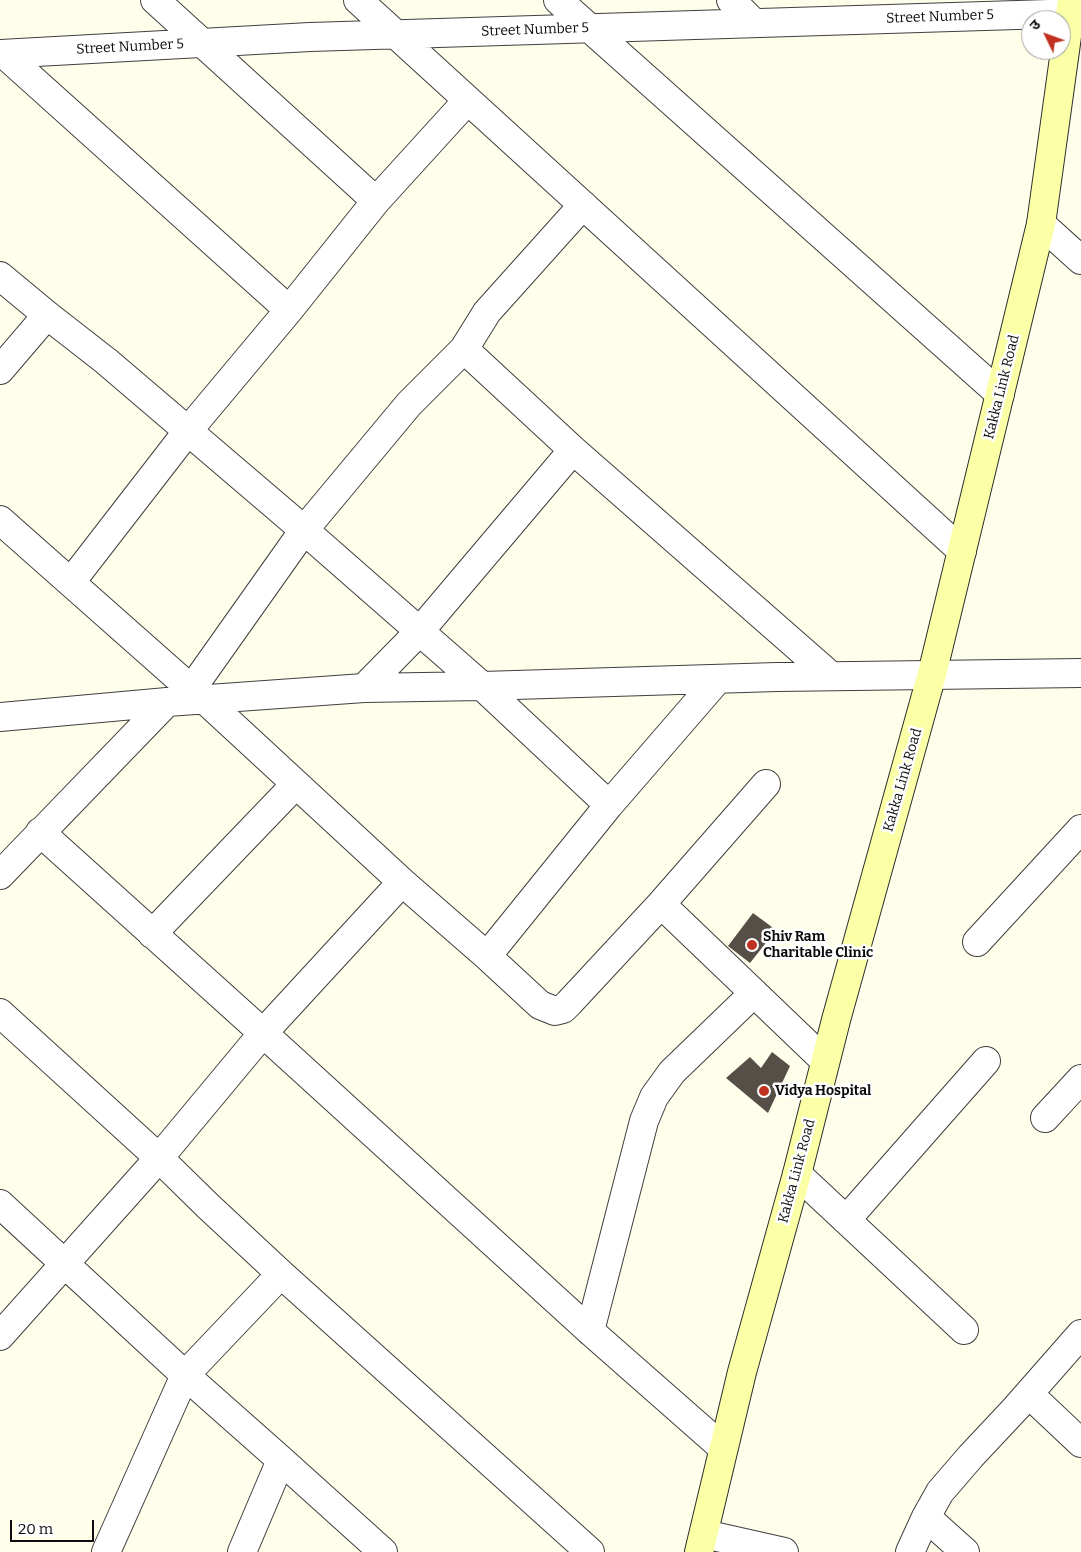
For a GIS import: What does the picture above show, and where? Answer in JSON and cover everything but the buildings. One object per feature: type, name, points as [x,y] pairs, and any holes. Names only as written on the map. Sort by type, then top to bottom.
[{"type":"street","points":[[155,0],[376,201]]},
{"type":"street","points":[[358,0],[962,551]]},
{"type":"street","points":[[558,0],[587,28],[1000,394]]},
{"type":"street","points":[[731,0],[754,23]]},
{"type":"street","name":"Street Number 5","points":[[2,54],[394,34],[754,23],[863,10],[1074,8]]},
{"type":"street","name":"Kakka Link Road","points":[[702,1543],[742,1372],[932,674],[962,551],[1041,224],[1074,8]]},
{"type":"street","points":[[2,54],[289,310]]},
{"type":"street","points":[[70,582],[188,432],[376,201],[467,101]]},
{"type":"street","points":[[0,875],[40,832],[186,698],[304,530],[409,404],[464,350],[487,312],[583,206]]},
{"type":"street","points":[[1041,224],[1081,260]]},
{"type":"street","points":[[0,276],[106,362],[304,530],[482,686],[609,806]]},
{"type":"street","points":[[0,370],[47,315]]},
{"type":"street","points":[[464,350],[573,450],[831,676]]},
{"type":"street","points":[[364,688],[419,632],[573,450]]},
{"type":"street","points":[[0,520],[70,582],[186,698],[296,784],[540,1005],[555,1011],[563,1009],[660,904],[766,784]]},
{"type":"street","points":[[0,717],[186,698],[364,688],[831,676],[1081,673]]},
{"type":"street","points":[[487,956],[609,806],[718,679]]},
{"type":"street","points":[[152,934],[296,784]]},
{"type":"street","points":[[977,942],[1081,829]]},
{"type":"street","points":[[40,832],[590,1331],[723,1448]]},
{"type":"street","points":[[0,1336],[159,1158],[263,1033],[402,882]]},
{"type":"street","points":[[660,904],[825,1062]]},
{"type":"street","points":[[590,1331],[644,1121],[654,1097],[672,1072],[754,993]]},
{"type":"street","points":[[0,1013],[159,1158],[282,1274],[590,1552]]},
{"type":"street","points":[[846,1220],[986,1061]]},
{"type":"street","points":[[1045,1118],[1081,1079]]},
{"type":"street","points":[[797,1174],[964,1330]]},
{"type":"street","points":[[0,1204],[185,1375],[383,1552]]},
{"type":"street","points":[[106,1552],[185,1375],[282,1274]]},
{"type":"street","points":[[910,1552],[940,1492],[1081,1334]]},
{"type":"street","points":[[1029,1394],[1081,1443]]},
{"type":"street","points":[[242,1552],[281,1460]]},
{"type":"street","points":[[926,1517],[965,1552]]},
{"type":"street","points":[[702,1543],[784,1552]]},
{"type":"place","name":"Shiv Ram Charitable Clinic","points":[[752,945]]},
{"type":"place","name":"Vidya Hospital","points":[[764,1091]]}]
